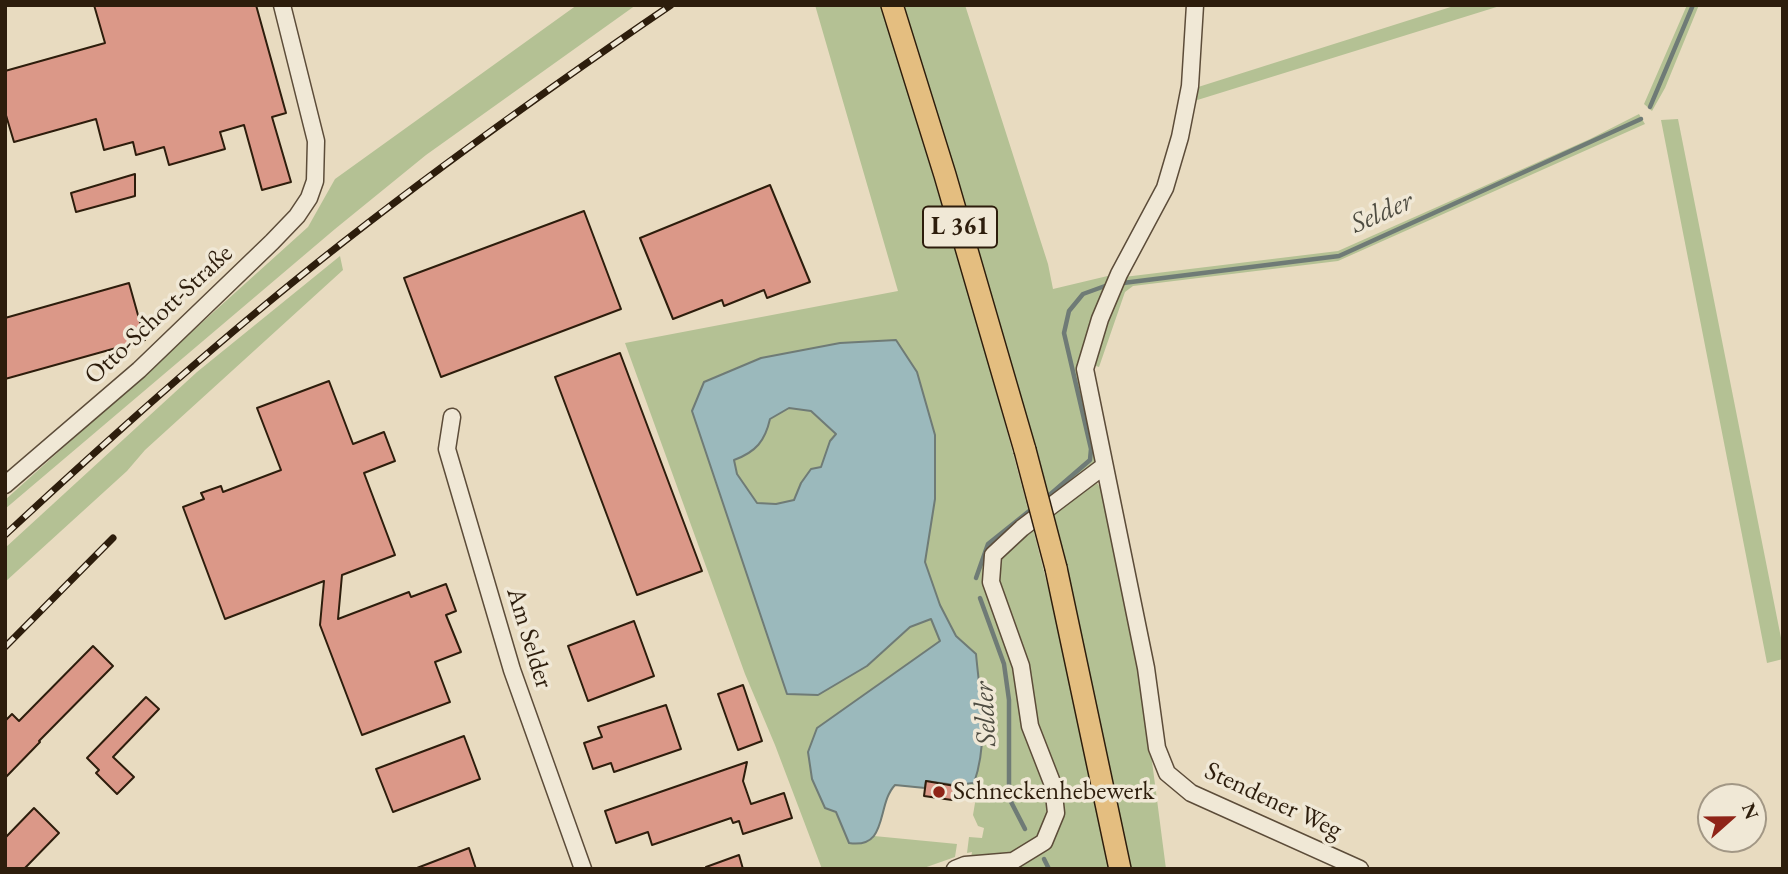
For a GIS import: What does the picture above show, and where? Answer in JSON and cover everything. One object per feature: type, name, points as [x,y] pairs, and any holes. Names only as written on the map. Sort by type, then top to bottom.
[{"type":"main road","name":"L 361","points":[[892,5],[1025,450],[1056,568],[1120,869]]},
{"type":"street","name":"Otto-Schott-Straße","points":[[5,485],[139,370],[272,242],[297,216],[309,198],[317,161],[311,116],[282,5]]},
{"type":"street","points":[[955,869],[965,865],[1013,862],[1044,842],[1056,813],[1053,785],[1030,726],[1021,666],[991,582],[993,555],[1022,528],[1104,466],[1085,369],[1114,286],[1165,188],[1191,86],[1195,5]]},
{"type":"street","name":"Am Selder","points":[[452,417],[447,449],[512,670],[583,869]]},
{"type":"street","name":"Stendener Weg","points":[[1104,466],[1146,668],[1157,748],[1167,773],[1191,793],[1360,869]]},
{"type":"green space","points":[[577,5],[636,5],[426,155],[5,509],[5,500],[308,227],[335,179]]},
{"type":"green space","points":[[815,5],[880,5],[978,326],[1037,542],[1064,650],[1111,869],[969,869],[972,852],[967,853],[969,837],[982,838],[984,828],[978,826],[973,815],[977,791],[955,788],[955,785],[974,783],[983,723],[976,654],[956,636],[940,605],[925,562],[935,499],[895,340],[840,343],[761,358],[692,411],[867,666],[910,627],[931,618],[941,642],[878,684],[836,812],[850,843],[872,839],[874,836],[957,844],[955,857],[921,869],[822,869],[745,674],[625,343],[898,291]]},
{"type":"green space","points":[[903,5],[965,5],[1048,264],[1053,289],[1116,274],[1085,351],[1096,460],[1089,471],[1049,501],[1039,457]]},
{"type":"green space","points":[[1457,5],[1503,5],[1191,102],[1195,88]]},
{"type":"green space","points":[[1687,5],[1699,5],[1665,88],[1652,111],[1644,104]]},
{"type":"green space","points":[[1639,114],[1645,124],[1338,261],[1133,286],[1125,292],[1099,367],[1090,364],[1124,277],[1338,251],[1590,139]]},
{"type":"green space","points":[[1678,119],[1783,648],[1783,659],[1767,663],[1661,120]]},
{"type":"green space","points":[[340,256],[343,270],[5,582],[5,548],[197,372]]},
{"type":"green space","points":[[789,408],[811,411],[836,434],[821,468],[801,483],[794,500],[776,505],[757,503],[737,474],[734,460],[757,444],[770,419]]},
{"type":"green space","points":[[1097,483],[1107,497],[1140,669],[1166,869],[1130,869],[1051,511],[1081,487]]},
{"type":"water","points":[[896,340],[917,372],[935,435],[935,499],[925,562],[940,605],[956,636],[976,654],[982,719],[979,767],[974,783],[955,785],[926,781],[925,788],[895,785],[885,803],[876,833],[862,843],[849,843],[836,812],[825,808],[812,779],[808,752],[817,728],[940,641],[931,619],[910,627],[867,666],[818,695],[787,694],[692,411],[704,382],[761,358],[840,343]],"holes":[[[789,408],[811,411],[836,434],[830,441],[821,467],[811,469],[794,500],[776,504],[757,503],[737,474],[734,460],[758,445],[770,419]]]},
{"type":"building","points":[[94,5],[256,5],[286,113],[272,117],[291,182],[262,190],[244,125],[220,132],[225,149],[169,165],[164,147],[136,155],[133,142],[104,150],[96,119],[14,142],[5,112],[5,71],[105,43]]},
{"type":"building","points":[[135,174],[135,196],[76,212],[71,193]]},
{"type":"building","points":[[770,185],[810,282],[767,298],[764,290],[724,306],[722,300],[673,319],[640,238]]},
{"type":"building","points":[[584,211],[621,309],[441,377],[404,278]]},
{"type":"building","points":[[129,283],[145,340],[5,379],[5,318]]},
{"type":"building","points":[[620,353],[702,571],[637,595],[555,377]]},
{"type":"building","points":[[329,381],[353,444],[384,432],[395,461],[364,473],[395,555],[342,575],[338,619],[409,592],[411,597],[446,584],[456,611],[446,615],[461,652],[435,662],[450,702],[362,735],[320,625],[324,581],[225,619],[183,507],[204,499],[201,493],[221,486],[223,492],[281,470],[257,408]]},
{"type":"building","points":[[634,621],[654,676],[588,701],[568,646]]},
{"type":"building","points":[[93,646],[113,666],[5,778],[5,721],[12,714],[19,721]]},
{"type":"building","points":[[743,685],[762,741],[738,750],[718,694]]},
{"type":"building","points":[[146,697],[159,709],[113,757],[134,777],[117,794],[96,773],[99,770],[87,758]]},
{"type":"building","points":[[666,705],[681,749],[614,772],[611,763],[593,769],[584,743],[602,737],[598,727]]},
{"type":"building","points":[[464,736],[480,779],[393,812],[376,769]]},
{"type":"building","points":[[747,762],[743,781],[751,804],[784,793],[792,818],[743,834],[739,821],[733,823],[731,818],[652,845],[648,832],[616,843],[605,811]]},
{"type":"building","name":"Schneckenhebewerk","points":[[926,781],[955,786],[952,800],[924,796]]},
{"type":"building","points":[[34,808],[59,833],[24,869],[5,869],[5,838]]},
{"type":"building","points":[[469,848],[476,869],[417,868]]},
{"type":"building","points":[[739,855],[743,869],[706,869],[706,867]]},
{"type":"waterway","name":"Selder","points":[[1650,107],[1693,5]]},
{"type":"waterway","name":"Selder","points":[[1123,283],[1339,256],[1641,119]]},
{"type":"waterway","name":"Selder","points":[[1046,498],[1090,460],[1091,449],[1064,333],[1069,311],[1083,294],[1105,286]]},
{"type":"waterway","name":"Selder","points":[[976,578],[988,544],[1033,508]]},
{"type":"waterway","name":"Selder","points":[[980,598],[1004,664],[1009,700],[1009,798],[1025,829]]},
{"type":"waterway","name":"Selder","points":[[1044,859],[1049,869]]},
{"type":"railway","points":[[5,535],[162,393],[359,230],[461,153],[671,5]]},
{"type":"railway","points":[[5,647],[113,538]]},
{"type":"place","name":"Schneckenhebewerk","points":[[939,792]]}]
